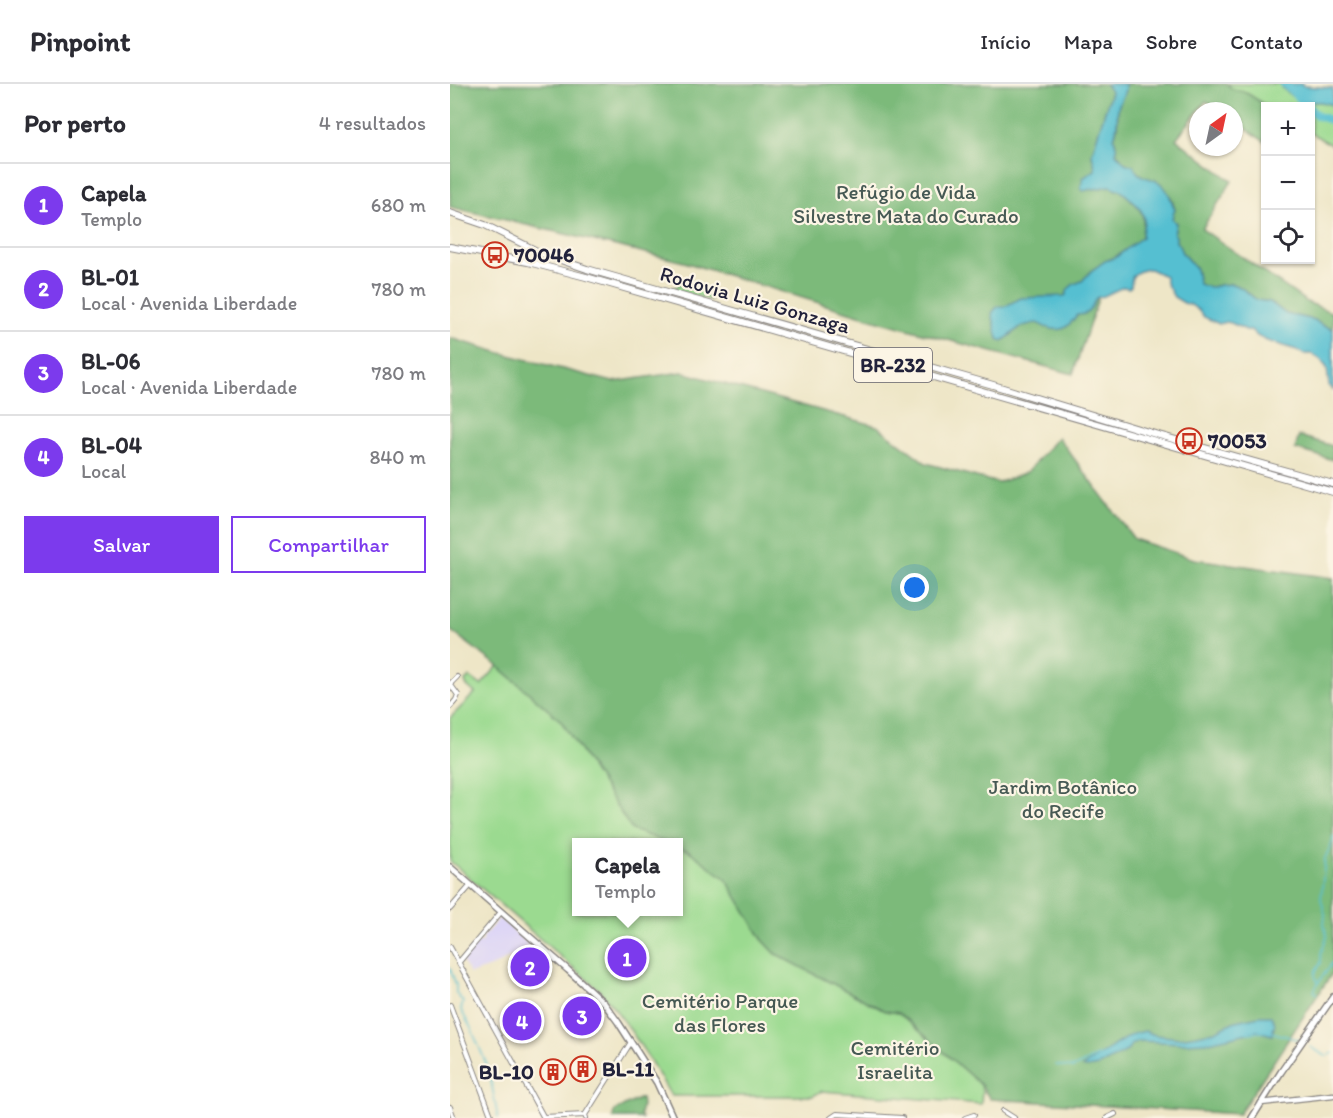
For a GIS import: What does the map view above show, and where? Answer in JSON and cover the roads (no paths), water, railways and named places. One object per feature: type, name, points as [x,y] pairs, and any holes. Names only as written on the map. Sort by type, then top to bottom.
[{"type":"highway","name":"Rodovia Luiz Gonzaga","points":[[450,213],[485,225],[543,254],[587,269],[1333,484]]},
{"type":"highway","name":"Rodovia Luiz Gonzaga","points":[[450,247],[528,262],[575,274],[1333,492]]},
{"type":"main road","points":[[450,867],[501,912],[571,968],[604,1003],[657,1083],[673,1118]]},
{"type":"main road","points":[[1255,1117],[1261,1103],[1333,997]]},
{"type":"street","points":[[450,707],[458,695],[450,684],[457,677]]},
{"type":"street","points":[[450,909],[471,885]]},
{"type":"street","points":[[459,962],[501,912]]},
{"type":"street","points":[[450,947],[544,1117],[586,1116],[631,1042]]},
{"type":"street","points":[[450,1005],[492,1118]]},
{"type":"street","points":[[1261,1103],[1333,1095]]},
{"type":"street","points":[[450,1107],[452,1116]]},
{"type":"street","points":[[1003,1111],[1014,1118]]},
{"type":"street","points":[[831,1118],[837,1114],[902,1118]]},
{"type":"street","points":[[1107,1118],[1114,1114]]},
{"type":"street","points":[[965,1118],[974,1115]]},
{"type":"water","points":[[1106,84],[1125,84],[1118,108],[1114,138],[1116,153],[1125,163],[1134,166],[1139,174],[1164,187],[1170,196],[1175,210],[1172,219],[1176,223],[1174,234],[1176,242],[1196,269],[1199,284],[1212,287],[1232,284],[1257,300],[1270,302],[1286,314],[1315,320],[1333,329],[1333,390],[1329,386],[1327,368],[1312,354],[1303,354],[1267,341],[1251,330],[1231,323],[1219,324],[1204,317],[1191,305],[1174,297],[1166,283],[1165,276],[1150,269],[1135,274],[1129,288],[1123,287],[1096,298],[1088,312],[1077,315],[1070,324],[1060,330],[1033,323],[1022,327],[1002,341],[998,339],[992,313],[997,307],[1004,307],[1021,298],[1064,296],[1068,289],[1082,281],[1091,271],[1105,261],[1116,257],[1142,237],[1144,217],[1142,212],[1119,189],[1116,190],[1110,186],[1083,191],[1080,188],[1083,178],[1095,170],[1092,153],[1111,92]]},
{"type":"water","points":[[1280,84],[1301,84],[1333,88],[1333,105],[1310,102],[1292,96]]},
{"type":"water","points":[[1271,1016],[1275,1023],[1272,1035],[1257,1031],[1209,1042],[1138,1041],[1127,1051],[1098,1066],[1082,1067],[1133,1034],[1145,1031],[1155,1035],[1179,1038],[1215,1031],[1235,1021]]},
{"type":"waterway","points":[[1284,84],[1304,102]]},
{"type":"waterway","points":[[1315,113],[1333,121]]},
{"type":"waterway","points":[[1317,994],[1314,991],[1318,983],[1315,976],[1316,970],[1321,963],[1321,953],[1327,936],[1321,899],[1325,858],[1333,836]]},
{"type":"waterway","points":[[1318,983],[1333,962]]},
{"type":"waterway","points":[[450,968],[456,985],[456,993],[463,1002],[461,1010],[489,1070],[498,1118]]},
{"type":"waterway","points":[[1247,1033],[1263,1032]]},
{"type":"waterway","points":[[1271,1032],[1300,1040]]},
{"type":"waterway","points":[[1310,1047],[1326,1056],[1333,1053]]},
{"type":"waterway","points":[[1056,1065],[1073,1068],[1099,1055]]},
{"type":"place","name":"70046","points":[[495,255]]},
{"type":"place","name":"70053","points":[[1189,441]]},
{"type":"place","name":"Capela","points":[[627,958]]},
{"type":"place","name":"BL-01","points":[[530,967]]},
{"type":"place","name":"BL-06","points":[[582,1016]]},
{"type":"place","name":"BL-04","points":[[522,1021]]},
{"type":"place","name":"BL-11","points":[[583,1069]]},
{"type":"place","name":"BL-10","points":[[553,1072]]},
{"type":"park label","name":"Refúgio de Vida Silvestre Mata do Curado","points":[[906,204]]},
{"type":"park label","name":"Jardim Botânico do Recife","points":[[1063,799]]},
{"type":"park label","name":"Cemitério Parque das Flores","points":[[720,1013]]},
{"type":"park label","name":"Cemitério Israelita","points":[[895,1060]]}]
